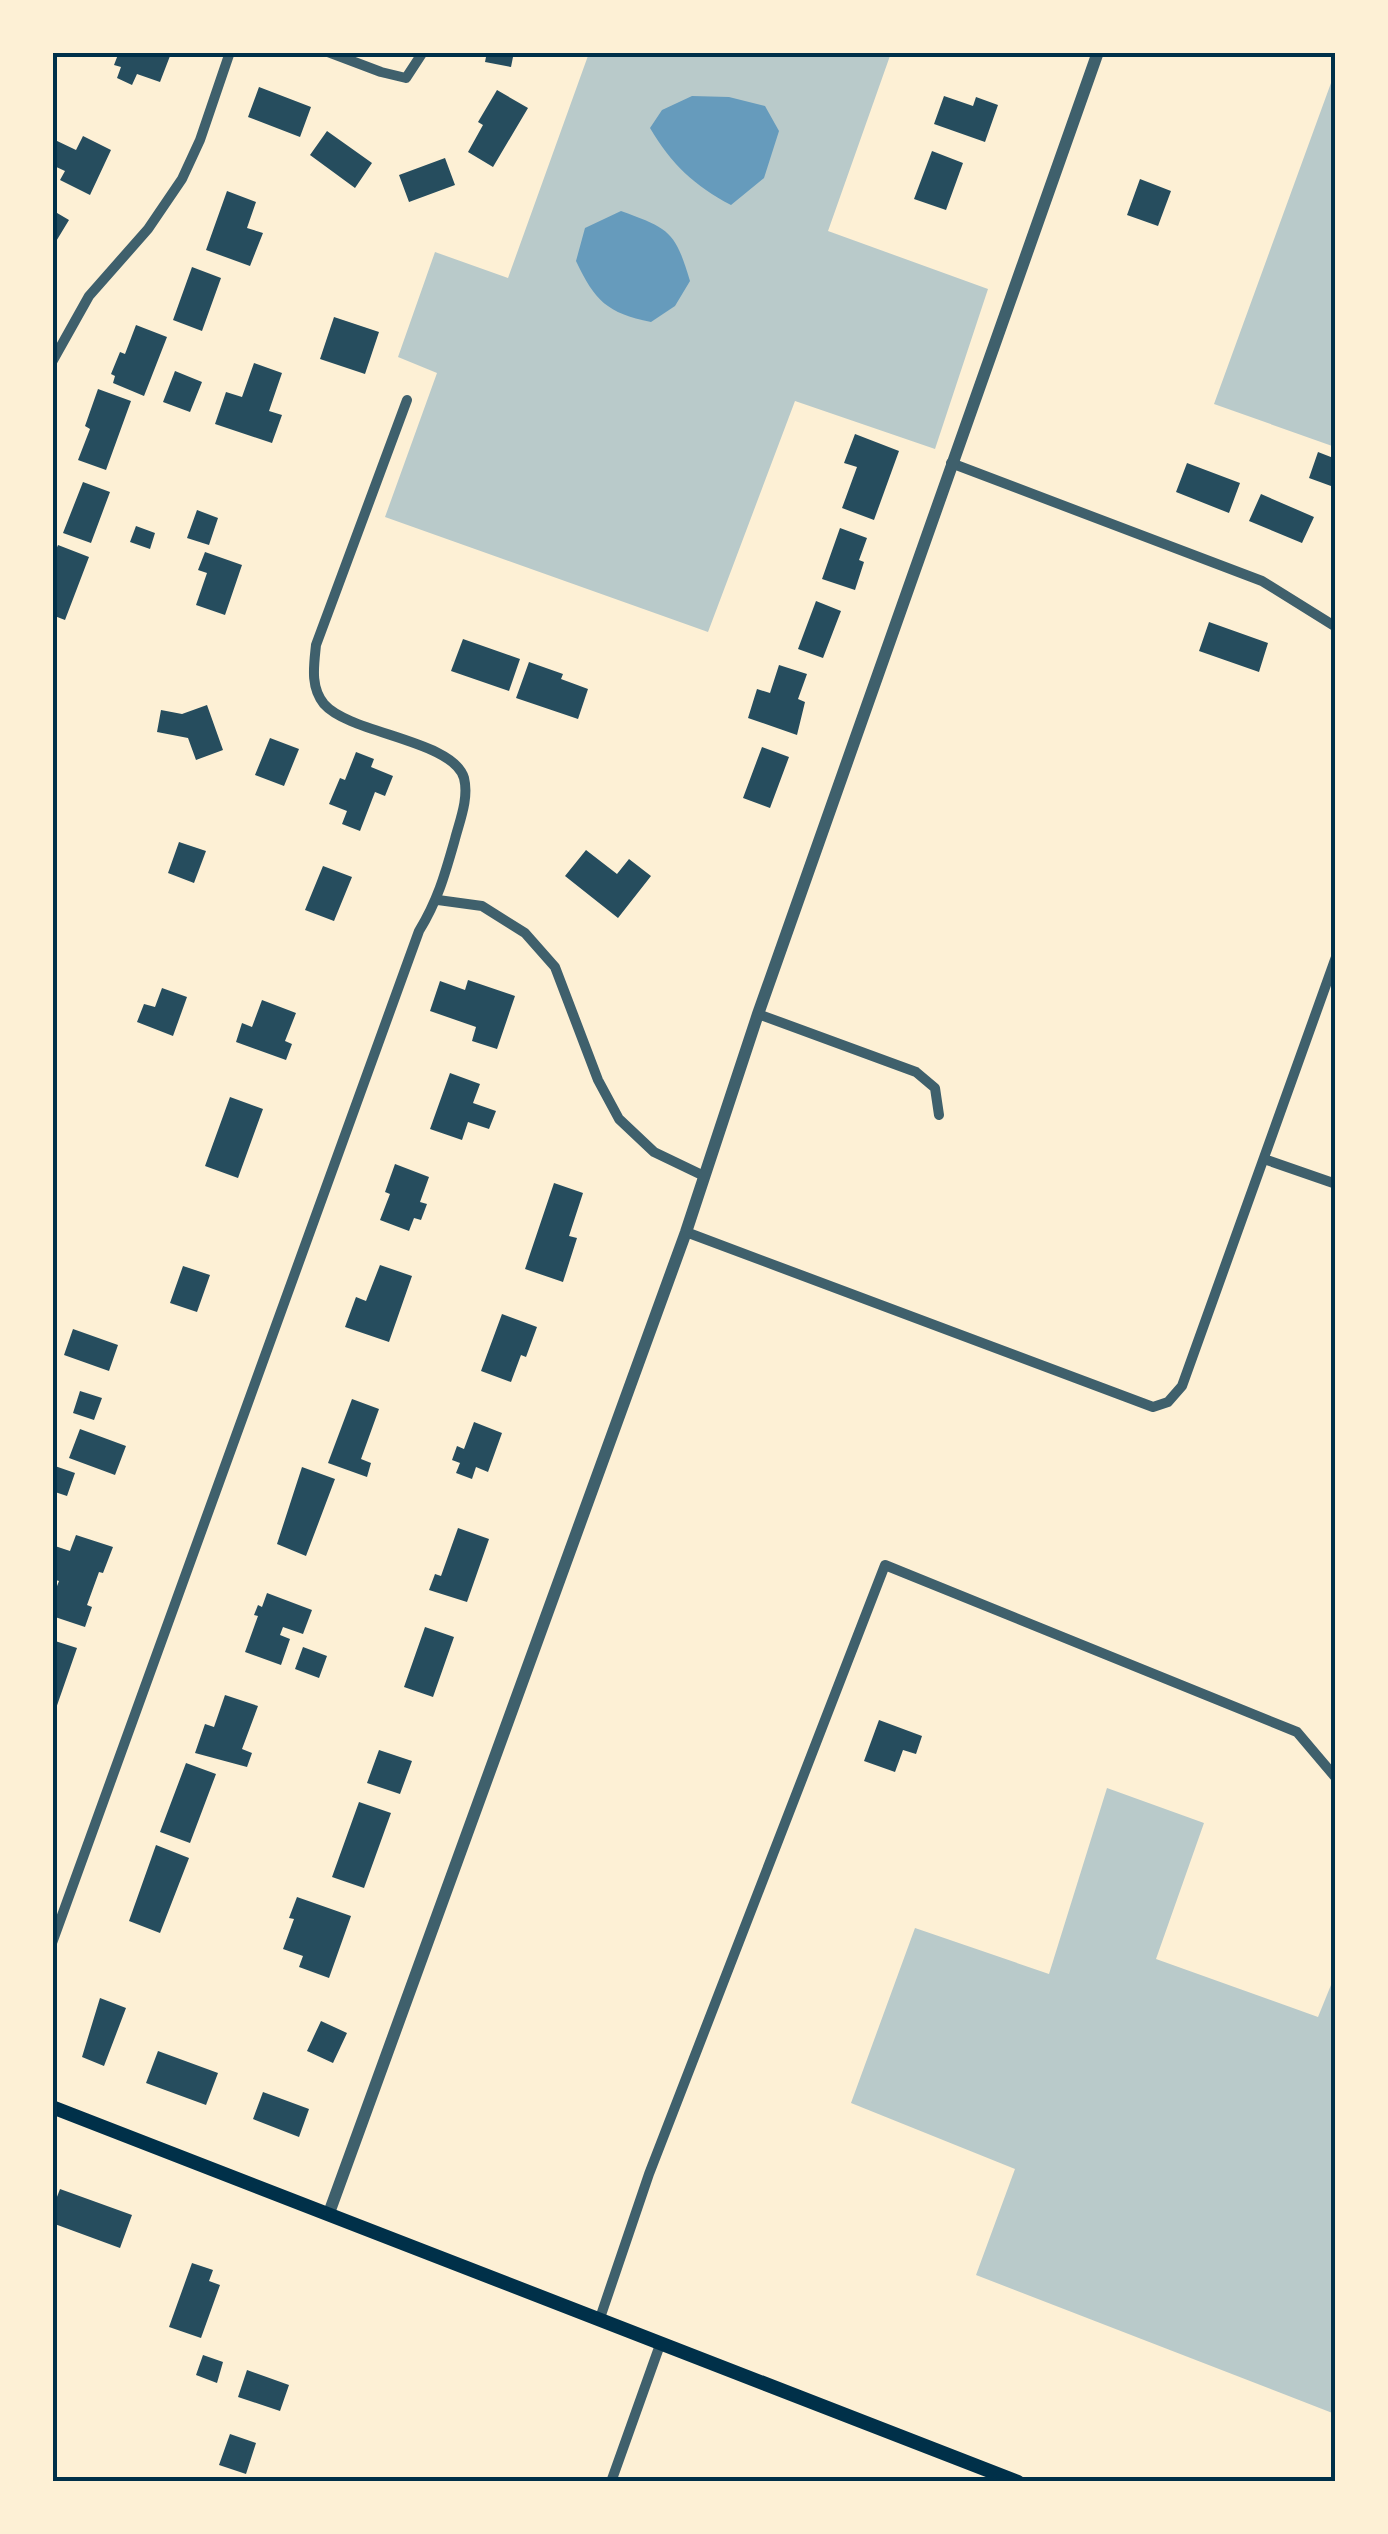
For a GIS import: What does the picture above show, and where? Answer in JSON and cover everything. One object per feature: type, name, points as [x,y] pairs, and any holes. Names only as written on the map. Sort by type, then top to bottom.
[{"type":"main road","points":[[52,2107],[1018,2482]]},
{"type":"street","points":[[52,362],[89,296],[148,229],[182,178],[200,140],[230,52]]},
{"type":"street","points":[[328,52],[406,78],[423,52]]},
{"type":"street","points":[[329,2213],[686,1232],[758,1014],[1098,52]]},
{"type":"street","points":[[52,1943],[412,950],[438,900],[465,802],[464,776],[450,759],[354,721],[325,705],[313,678],[316,645],[406,400]]},
{"type":"street","points":[[951,463],[1262,581],[1336,627]]},
{"type":"street","points":[[438,900],[482,906],[524,933],[554,967],[598,1080],[619,1120],[654,1152],[704,1176]]},
{"type":"street","points":[[686,1232],[1153,1408],[1168,1402],[1182,1386],[1336,957]]},
{"type":"street","points":[[758,1014],[916,1072],[935,1088],[939,1116]]},
{"type":"street","points":[[1264,1159],[1336,1184]]},
{"type":"street","points":[[600,2318],[656,2156],[885,1565],[1297,1732],[1336,1778]]},
{"type":"street","points":[[612,2482],[661,2342]]},
{"type":"shaded area","points":[[589,53],[891,53],[828,231],[988,289],[935,449],[795,401],[708,632],[385,517],[437,373],[398,357],[435,252],[508,278]]},
{"type":"shaded area","points":[[1335,72],[1336,447],[1214,404]]},
{"type":"shaded area","points":[[1107,1788],[1204,1823],[1156,1959],[1318,2017],[1331,1985],[1335,1986],[1335,2414],[976,2275],[1015,2169],[851,2103],[915,1928],[1049,1974]]},
{"type":"water","points":[[692,96],[729,97],[765,106],[779,131],[764,178],[731,205],[685,173],[650,128],[662,110]]},
{"type":"water","points":[[621,211],[668,234],[680,252],[690,281],[675,306],[651,322],[623,314],[604,303],[576,261],[585,228]]},
{"type":"building","points":[[119,52],[161,52],[170,56],[160,82],[137,74],[132,85],[117,78],[121,67],[114,65]]},
{"type":"building","points":[[487,52],[514,52],[511,67],[485,62]]},
{"type":"building","points":[[259,87],[311,107],[300,137],[248,117]]},
{"type":"building","points":[[497,90],[528,108],[493,167],[468,152],[483,125],[478,122]]},
{"type":"building","points":[[944,96],[973,106],[976,97],[998,105],[985,142],[934,124]]},
{"type":"building","points":[[327,131],[372,163],[355,188],[310,155]]},
{"type":"building","points":[[83,136],[111,150],[90,195],[60,180],[65,171],[52,165],[55,140],[76,150]]},
{"type":"building","points":[[932,151],[963,163],[946,210],[914,199]]},
{"type":"building","points":[[445,158],[455,185],[409,202],[399,175]]},
{"type":"building","points":[[1140,179],[1171,191],[1158,226],[1127,215]]},
{"type":"building","points":[[227,191],[256,202],[247,228],[263,233],[250,266],[206,250]]},
{"type":"building","points":[[52,210],[69,220],[52,248]]},
{"type":"building","points":[[192,267],[221,278],[202,331],[173,320]]},
{"type":"building","points":[[334,317],[379,332],[365,374],[320,359]]},
{"type":"building","points":[[136,325],[167,337],[144,396],[113,383],[115,376],[111,374],[120,352],[125,354]]},
{"type":"building","points":[[254,363],[282,373],[269,411],[282,415],[272,443],[215,424],[226,392],[242,397]]},
{"type":"building","points":[[175,371],[202,382],[190,412],[163,402]]},
{"type":"building","points":[[98,389],[131,401],[106,470],[78,460],[90,429],[85,426]]},
{"type":"building","points":[[855,434],[899,451],[874,520],[842,508],[857,467],[844,463]]},
{"type":"building","points":[[1318,452],[1336,459],[1331,486],[1309,478]]},
{"type":"building","points":[[1187,463],[1240,483],[1229,513],[1176,492]]},
{"type":"building","points":[[83,482],[110,492],[91,543],[63,533]]},
{"type":"building","points":[[1261,494],[1314,517],[1302,543],[1249,521]]},
{"type":"building","points":[[197,510],[218,518],[209,545],[187,538]]},
{"type":"building","points":[[136,526],[155,533],[150,549],[130,542]]},
{"type":"building","points":[[840,528],[867,538],[855,590],[822,579]]},
{"type":"building","points":[[58,545],[89,557],[65,620],[52,615],[52,559]]},
{"type":"building","points":[[205,552],[242,565],[225,615],[196,605],[207,573],[198,570]]},
{"type":"building","points":[[816,601],[841,611],[823,658],[798,649]]},
{"type":"building","points":[[1209,622],[1268,643],[1259,672],[1199,651]]},
{"type":"building","points":[[463,639],[520,659],[509,691],[451,671]]},
{"type":"building","points":[[529,662],[563,674],[561,679],[588,689],[578,719],[516,698]]},
{"type":"building","points":[[779,665],[807,674],[798,699],[805,702],[797,735],[748,718],[757,689],[770,693]]},
{"type":"building","points":[[207,705],[223,750],[196,760],[188,738],[157,732],[161,710],[182,714]]},
{"type":"building","points":[[270,738],[299,749],[284,786],[255,775]]},
{"type":"building","points":[[762,747],[789,757],[770,808],[743,798]]},
{"type":"building","points":[[356,752],[374,759],[371,767],[393,776],[385,796],[375,792],[360,831],[342,824],[347,811],[329,804],[340,778],[345,780]]},
{"type":"building","points":[[179,842],[206,851],[194,883],[168,873]]},
{"type":"building","points":[[586,850],[617,874],[629,859],[651,876],[618,918],[565,876]]},
{"type":"building","points":[[323,866],[352,877],[334,921],[305,910]]},
{"type":"building","points":[[468,980],[515,996],[497,1049],[472,1041],[476,1027],[430,1011],[440,981],[465,990]]},
{"type":"building","points":[[162,988],[187,997],[173,1036],[137,1022],[144,1004],[155,1007]]},
{"type":"building","points":[[262,1000],[296,1013],[285,1041],[292,1044],[286,1060],[236,1042],[242,1023],[252,1027]]},
{"type":"building","points":[[450,1073],[480,1084],[473,1103],[496,1111],[489,1129],[468,1122],[462,1140],[430,1129]]},
{"type":"building","points":[[230,1097],[263,1109],[238,1178],[205,1166]]},
{"type":"building","points":[[395,1164],[429,1177],[420,1202],[427,1204],[421,1220],[414,1218],[409,1231],[380,1220]]},
{"type":"building","points":[[554,1183],[583,1193],[569,1236],[577,1238],[563,1282],[525,1269]]},
{"type":"building","points":[[380,1265],[412,1276],[389,1342],[345,1327],[356,1297],[366,1301]]},
{"type":"building","points":[[183,1266],[210,1275],[197,1312],[170,1303]]},
{"type":"building","points":[[502,1314],[537,1327],[511,1382],[481,1371]]},
{"type":"building","points":[[73,1329],[118,1345],[109,1371],[64,1355]]},
{"type":"building","points":[[80,1391],[102,1398],[94,1420],[73,1413]]},
{"type":"building","points":[[352,1399],[379,1409],[361,1459],[371,1463],[367,1477],[328,1463]]},
{"type":"building","points":[[474,1422],[502,1433],[488,1472],[476,1467],[472,1479],[456,1473],[460,1463],[452,1460],[457,1446],[464,1449]]},
{"type":"building","points":[[80,1429],[126,1446],[115,1475],[69,1458]]},
{"type":"building","points":[[52,1465],[75,1473],[67,1496],[52,1491]]},
{"type":"building","points":[[302,1467],[335,1479],[306,1556],[277,1544]]},
{"type":"building","points":[[458,1528],[489,1539],[467,1602],[429,1590],[435,1574],[441,1576]]},
{"type":"building","points":[[76,1535],[113,1547],[87,1605],[92,1607],[85,1627],[52,1616],[52,1599],[59,1581],[52,1579],[52,1552],[55,1546],[70,1551]]},
{"type":"building","points":[[267,1593],[312,1610],[303,1634],[283,1627],[280,1635],[290,1639],[281,1665],[245,1652],[258,1616],[254,1615]]},
{"type":"building","points":[[425,1627],[454,1637],[433,1697],[404,1687]]},
{"type":"building","points":[[52,1640],[77,1648],[53,1717],[52,1717]]},
{"type":"building","points":[[303,1647],[327,1656],[319,1678],[295,1669]]},
{"type":"building","points":[[225,1695],[258,1706],[242,1749],[252,1753],[247,1767],[195,1753],[205,1724],[214,1727]]},
{"type":"building","points":[[879,1720],[922,1736],[916,1754],[903,1750],[895,1772],[864,1761]]},
{"type":"building","points":[[379,1750],[412,1761],[400,1794],[367,1783]]},
{"type":"building","points":[[186,1763],[216,1774],[190,1843],[160,1832]]},
{"type":"building","points":[[359,1802],[391,1813],[364,1888],[332,1877]]},
{"type":"building","points":[[156,1845],[189,1858],[160,1933],[129,1921]]},
{"type":"building","points":[[297,1897],[351,1916],[329,1978],[299,1967],[303,1956],[283,1949]]},
{"type":"building","points":[[100,1998],[126,2008],[104,2066],[82,2057]]},
{"type":"building","points":[[321,2021],[347,2033],[333,2063],[307,2051]]},
{"type":"building","points":[[158,2051],[218,2073],[206,2105],[146,2083]]},
{"type":"building","points":[[263,2092],[309,2109],[299,2137],[253,2119]]},
{"type":"building","points":[[60,2189],[132,2215],[120,2248],[52,2223]]},
{"type":"building","points":[[192,2263],[213,2270],[209,2281],[220,2285],[201,2338],[169,2327]]},
{"type":"building","points":[[203,2355],[223,2362],[217,2383],[196,2375]]},
{"type":"building","points":[[247,2370],[289,2385],[280,2411],[238,2397]]},
{"type":"building","points":[[230,2434],[256,2443],[246,2474],[219,2465]]}]
